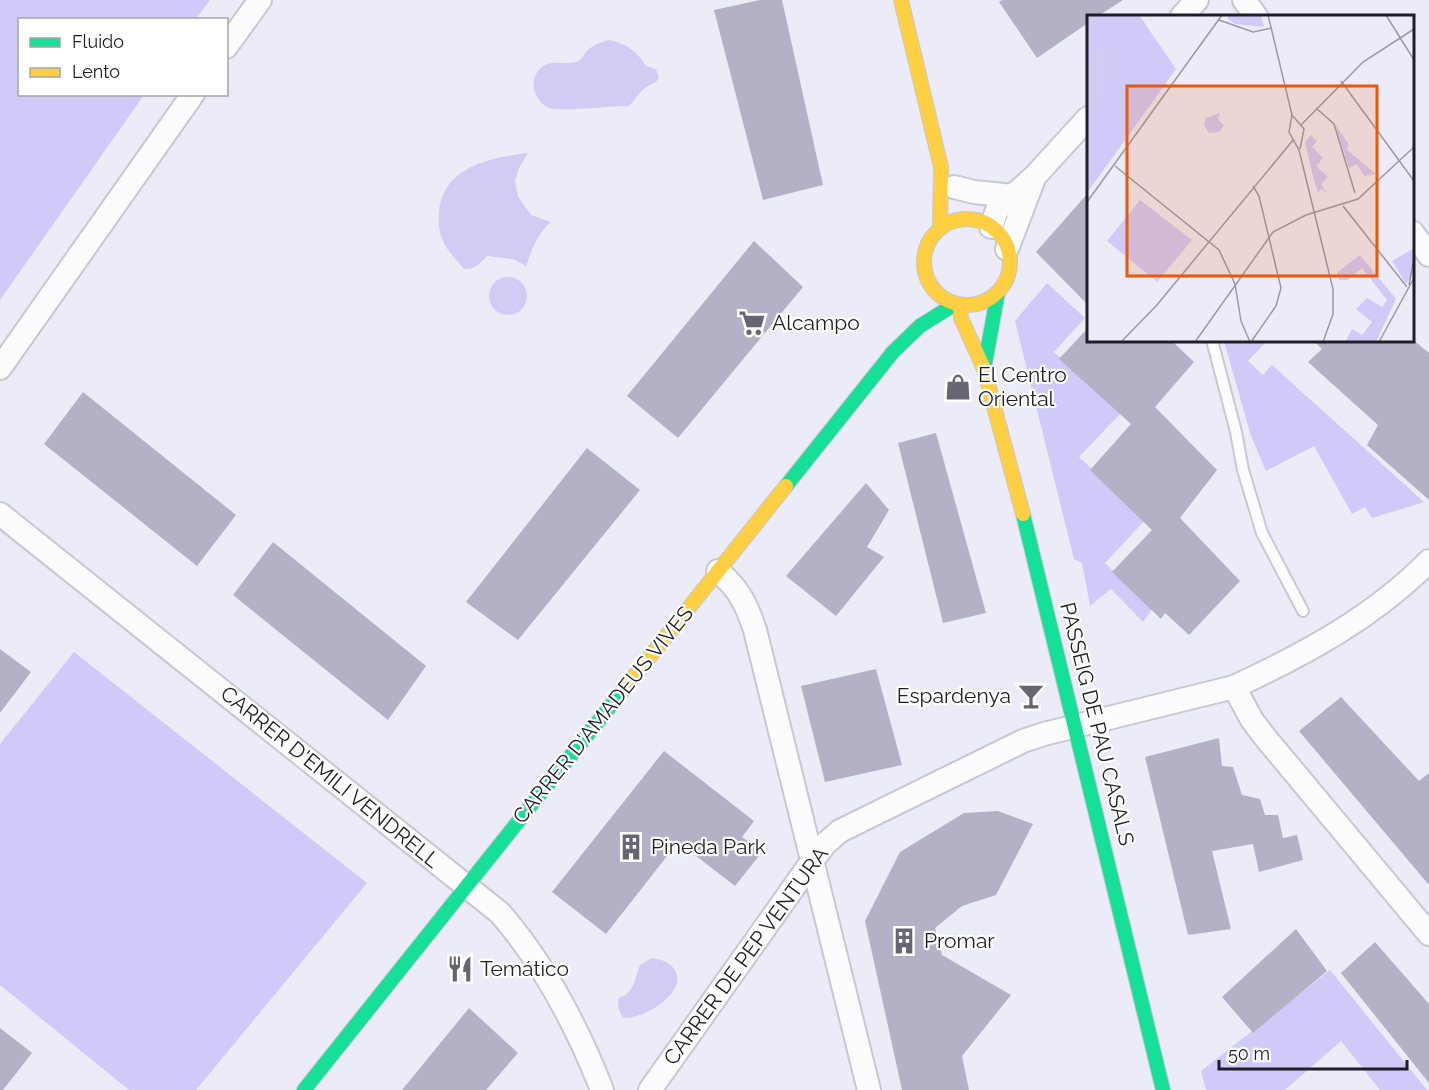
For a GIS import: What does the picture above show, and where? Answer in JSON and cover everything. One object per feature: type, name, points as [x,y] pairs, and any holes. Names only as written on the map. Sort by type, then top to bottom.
[{"type":"street","points":[[228,44],[260,0]]},
{"type":"street","points":[[901,0],[941,167],[940,228]]},
{"type":"street","points":[[1183,15],[1197,0]]},
{"type":"street","points":[[1244,0],[1255,15]]},
{"type":"street","points":[[0,368],[192,96]]},
{"type":"street","points":[[987,225],[997,210],[1086,127]]},
{"type":"street","points":[[941,167],[954,187],[987,225],[1001,236],[1010,260],[1005,283],[986,301],[973,305],[957,304],[934,291],[927,280],[923,266],[930,239],[940,228],[962,219],[987,225]]},
{"type":"street","points":[[1007,249],[1035,176]]},
{"type":"street","points":[[954,187],[974,192],[1013,196]]},
{"type":"street","points":[[1414,233],[1429,255]]},
{"type":"street","name":"CARRER D'AMADEUS VIVES","points":[[904,340],[927,280]]},
{"type":"street","name":"PASSEIG DE PAU CASALS","points":[[984,369],[998,292]]},
{"type":"street","name":"CARRER D'AMADEUS VIVES","points":[[304,1090],[904,340],[920,326],[957,304]]},
{"type":"street","name":"PASSEIG DE PAU CASALS","points":[[957,304],[984,369],[1039,574],[1163,1090]]},
{"type":"street","points":[[920,326],[944,331],[974,347]]},
{"type":"street","name":"CARRER D'EMILI VENDRELL","points":[[0,514],[500,913],[539,964],[572,1021],[602,1090]]},
{"type":"street","name":"CARRER DE PEP VENTURA","points":[[650,1090],[813,860],[832,837],[852,824],[1006,749],[1044,734],[1234,687],[1316,646],[1346,628],[1397,591],[1429,561]]},
{"type":"street","points":[[718,571],[745,601],[755,630],[869,1090]]},
{"type":"street","points":[[1234,687],[1252,720],[1264,736],[1429,934]]},
{"type":"lane","points":[[1213,342],[1236,432],[1243,470],[1262,533],[1303,611]]},
{"type":"shaded area","points":[[0,0],[210,0],[197,18],[18,18],[18,96],[143,96],[0,300]]},
{"type":"shaded area","points":[[610,40],[631,49],[646,66],[656,69],[659,78],[645,88],[629,106],[556,109],[544,105],[539,100],[534,82],[539,70],[549,64],[578,61],[591,47]]},
{"type":"shaded area","points":[[528,153],[519,168],[515,181],[518,197],[531,215],[551,222],[539,237],[526,266],[513,259],[487,256],[474,267],[464,269],[446,247],[440,234],[439,211],[442,196],[459,174],[471,167],[499,158]]},
{"type":"shaded area","points":[[508,277],[521,283],[527,296],[521,309],[508,315],[495,309],[489,296],[495,283]]},
{"type":"shaded area","points":[[1047,283],[1085,318],[1054,352],[1120,414],[1079,457],[1146,519],[1105,563],[1152,609],[1143,622],[1111,589],[1090,606],[1082,563],[1074,559],[1015,321]]},
{"type":"shaded area","points":[[1224,342],[1266,342],[1248,361],[1263,375],[1272,365],[1424,502],[1372,518],[1365,507],[1352,514],[1314,446],[1266,471],[1251,436]]},
{"type":"shaded area","points":[[74,652],[367,883],[196,1090],[129,1090],[0,985],[0,744]]},
{"type":"shaded area","points":[[652,958],[665,961],[675,971],[677,980],[674,989],[657,1007],[634,1017],[624,1018],[618,1009],[619,998],[631,989],[640,965]]},
{"type":"shaded area","points":[[1330,970],[1427,1090],[1380,1090],[1341,1041],[1285,1090],[1206,1090],[1201,1071]]},
{"type":"building","points":[[760,0],[782,0],[823,185],[763,200],[714,10]]},
{"type":"building","points":[[1002,0],[1123,0],[1100,15],[1087,15],[1087,24],[1037,58],[999,2]]},
{"type":"building","points":[[1087,194],[1087,304],[1036,252]]},
{"type":"building","points":[[754,241],[803,287],[678,438],[627,396]]},
{"type":"building","points":[[1087,329],[1087,342],[1173,342],[1194,362],[1155,407],[1217,470],[1180,518],[1240,581],[1189,635],[1165,613],[1161,619],[1112,572],[1152,530],[1090,470],[1131,424],[1059,359]]},
{"type":"building","points":[[1414,341],[1429,353],[1429,500],[1367,445],[1378,425],[1308,362],[1322,349],[1315,342]]},
{"type":"building","points":[[83,392],[236,515],[197,566],[44,444]]},
{"type":"building","points":[[936,433],[986,613],[943,623],[898,443]]},
{"type":"building","points":[[587,448],[640,490],[518,640],[466,602]]},
{"type":"building","points":[[866,483],[889,510],[867,547],[884,557],[836,616],[786,576]]},
{"type":"building","points":[[273,542],[426,666],[388,720],[233,595]]},
{"type":"building","points":[[0,649],[31,672],[0,713]]},
{"type":"building","points":[[876,669],[902,765],[825,782],[801,686]]},
{"type":"building","points":[[1341,697],[1419,781],[1429,773],[1429,885],[1299,731]]},
{"type":"building","points":[[1219,738],[1222,766],[1233,767],[1242,795],[1260,799],[1265,815],[1278,815],[1283,838],[1297,835],[1303,860],[1259,872],[1253,844],[1212,851],[1231,929],[1188,935],[1145,757]]},
{"type":"building","name":"Pineda Park","points":[[664,751],[754,821],[742,837],[762,852],[735,886],[678,842],[606,934],[552,892]]},
{"type":"building","name":"Promar","points":[[998,811],[1033,824],[996,895],[962,906],[935,928],[942,955],[1011,995],[962,1056],[969,1090],[902,1090],[865,921],[900,852],[964,813]]},
{"type":"building","points":[[1296,929],[1327,971],[1253,1033],[1222,997]]},
{"type":"building","points":[[1375,942],[1429,1004],[1429,1083],[1341,973]]},
{"type":"building","points":[[469,1008],[518,1053],[486,1090],[402,1090]]},
{"type":"building","points":[[0,1028],[32,1053],[3,1090],[0,1090]]},
{"type":"traffic: fast","points":[[984,369],[998,292]]},
{"type":"traffic: fast","points":[[786,486],[893,352],[920,326],[955,304]]},
{"type":"traffic: fast","points":[[1023,514],[1163,1090]]},
{"type":"traffic: fast","points":[[304,1090],[628,684]]},
{"type":"traffic: slow","points":[[901,0],[941,167],[940,228]]},
{"type":"traffic: slow","points":[[967,219],[991,226],[1003,238],[1010,262],[1003,286],[991,298],[967,305],[943,298],[931,286],[924,262],[931,238],[943,226],[967,219]]},
{"type":"traffic: slow","points":[[960,305],[961,318],[984,369],[1023,514]]},
{"type":"traffic: slow","points":[[628,684],[786,486]]},
{"type":"place","name":"Alcampo","points":[[752,323]]},
{"type":"place","name":"El Centro Oriental","points":[[958,387]]},
{"type":"place","name":"Espardenya","points":[[1031,696]]},
{"type":"place","name":"Pineda Park","points":[[631,847]]},
{"type":"place","name":"Promar","points":[[904,941]]},
{"type":"place","name":"Temático","points":[[460,969]]}]
